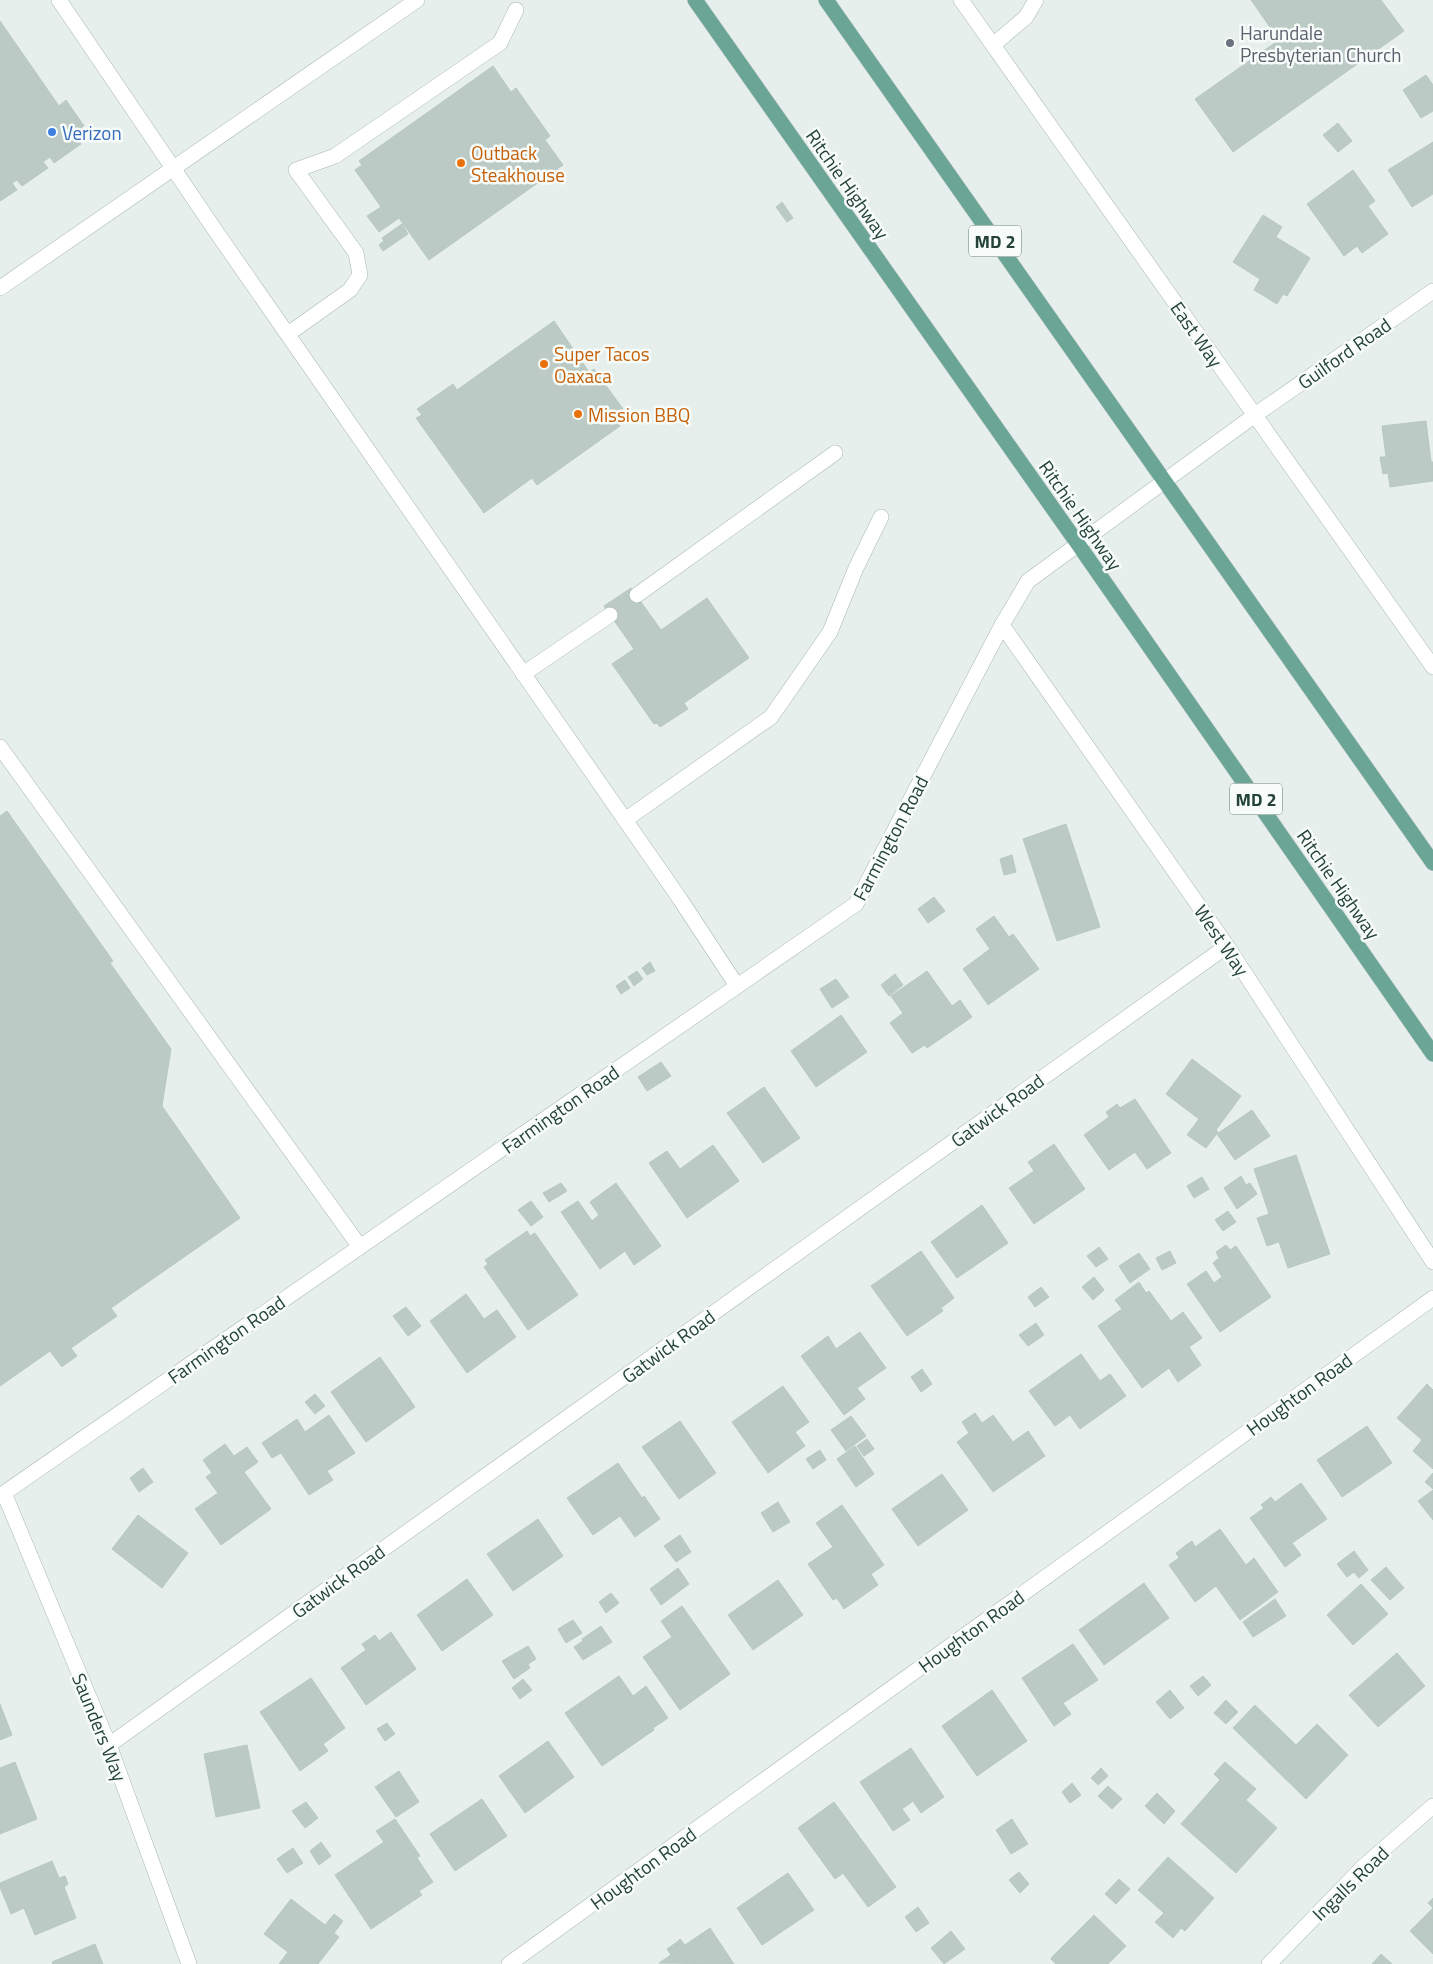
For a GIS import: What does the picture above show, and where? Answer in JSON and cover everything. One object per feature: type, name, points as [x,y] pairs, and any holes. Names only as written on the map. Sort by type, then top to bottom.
[{"type":"main road","name":"Ritchie Highway","points":[[695,0],[1078,544],[1433,1054]]},
{"type":"main road","name":"MD 2","points":[[826,0],[1433,864]]},
{"type":"street","points":[[58,0],[625,820],[737,986]]},
{"type":"street","points":[[0,288],[417,0]]},
{"type":"street","name":"East Way","points":[[961,0],[1433,667]]},
{"type":"street","points":[[993,45],[1026,17],[1036,0]]},
{"type":"street","points":[[288,334],[350,290],[360,274],[356,254],[296,170],[335,156],[500,42],[516,10]]},
{"type":"street","name":"Guilford Road","points":[[1078,544],[1255,415],[1433,291]]},
{"type":"street","points":[[637,595],[835,453]]},
{"type":"street","points":[[625,820],[771,718],[830,632],[856,568],[881,517]]},
{"type":"street","name":"Farmington Road","points":[[2,1492],[856,904],[1002,625],[1028,581],[1078,544]]},
{"type":"street","points":[[523,674],[610,615]]},
{"type":"street","name":"West Way","points":[[1002,625],[1227,946],[1433,1262]]},
{"type":"street","points":[[0,747],[360,1247]]},
{"type":"street","name":"Gatwick Road","points":[[109,1745],[1227,946]]},
{"type":"street","name":"Houghton Road","points":[[509,1964],[1433,1298]]},
{"type":"street","name":"Saunders Way","points":[[2,1492],[109,1745],[189,1964]]},
{"type":"street","name":"Ingalls Road","points":[[1269,1964],[1363,1867],[1433,1806]]},
{"type":"building","points":[[1251,0],[1381,0],[1404,31],[1233,152],[1195,99],[1279,40]]},
{"type":"building","points":[[0,21],[59,106],[66,100],[84,126],[78,130],[82,135],[77,138],[81,144],[54,163],[50,157],[43,162],[48,168],[22,186],[17,180],[12,183],[17,190],[0,201]]},
{"type":"building","name":"Outback Steakhouse","points":[[493,66],[511,92],[516,88],[550,136],[545,140],[563,165],[429,260],[399,218],[379,232],[367,216],[381,207],[355,170],[362,165],[359,161]]},
{"type":"building","points":[[1426,75],[1433,85],[1433,111],[1421,118],[1403,90]]},
{"type":"building","points":[[1338,123],[1352,141],[1338,152],[1323,135]]},
{"type":"building","points":[[1433,142],[1433,194],[1412,207],[1388,170]]},
{"type":"building","points":[[1353,170],[1375,201],[1368,206],[1388,234],[1362,253],[1357,246],[1344,256],[1307,204]]},
{"type":"building","points":[[782,202],[793,218],[787,222],[776,207]]},
{"type":"building","points":[[1263,215],[1282,227],[1276,237],[1310,258],[1287,296],[1283,294],[1277,304],[1254,290],[1260,279],[1233,262]]},
{"type":"building","points":[[402,224],[408,234],[383,251],[379,245],[384,241],[382,238]]},
{"type":"building","points":[[554,321],[589,372],[594,369],[623,409],[618,413],[621,417],[616,421],[620,426],[537,485],[532,478],[484,513],[416,418],[422,415],[417,409],[453,384],[457,390]]},
{"type":"building","points":[[1426,421],[1431,462],[1433,462],[1433,481],[1390,487],[1388,473],[1383,474],[1380,457],[1386,457],[1382,426]]},
{"type":"building","points":[[631,588],[661,630],[707,598],[749,658],[684,703],[688,709],[660,727],[657,723],[654,724],[612,664],[634,649],[604,606]]},
{"type":"building","points":[[7,811],[113,961],[110,963],[171,1049],[162,1106],[240,1218],[111,1308],[117,1316],[71,1348],[77,1356],[62,1367],[50,1351],[0,1386],[0,816]]},
{"type":"building","points":[[1066,824],[1100,927],[1057,941],[1023,839]]},
{"type":"building","points":[[1012,855],[1016,872],[1004,875],[1000,859]]},
{"type":"building","points":[[934,897],[945,911],[928,923],[918,909]]},
{"type":"building","points":[[994,916],[1009,937],[1013,934],[1039,969],[988,1005],[963,969],[990,949],[976,929]]},
{"type":"building","points":[[650,962],[655,971],[647,975],[642,968]]},
{"type":"building","points":[[637,971],[643,979],[634,986],[628,977]]},
{"type":"building","points":[[927,971],[952,1006],[960,1000],[972,1017],[927,1048],[925,1045],[912,1053],[890,1023],[903,1013],[891,996]]},
{"type":"building","points":[[895,974],[903,985],[889,996],[881,985]]},
{"type":"building","points":[[836,979],[849,997],[832,1008],[820,989]]},
{"type":"building","points":[[625,980],[630,988],[621,994],[616,986]]},
{"type":"building","points":[[841,1015],[867,1052],[816,1087],[791,1051]]},
{"type":"building","points":[[1192,1059],[1241,1096],[1216,1130],[1218,1132],[1206,1148],[1187,1135],[1199,1119],[1166,1094]]},
{"type":"building","points":[[661,1062],[671,1076],[647,1091],[638,1077]]},
{"type":"building","points":[[764,1087],[800,1138],[763,1163],[727,1113]]},
{"type":"building","points":[[1135,1099],[1171,1153],[1147,1169],[1135,1152],[1109,1170],[1084,1135],[1109,1117],[1106,1112],[1117,1104],[1120,1108]]},
{"type":"building","points":[[1252,1110],[1270,1136],[1235,1160],[1217,1134]]},
{"type":"building","points":[[1054,1144],[1085,1189],[1034,1224],[1009,1188],[1034,1171],[1028,1162]]},
{"type":"building","points":[[713,1145],[739,1181],[687,1218],[649,1163],[667,1151],[680,1169]]},
{"type":"building","points":[[1296,1155],[1330,1254],[1288,1268],[1279,1242],[1267,1246],[1257,1218],[1269,1214],[1254,1169]]},
{"type":"building","points":[[1241,1176],[1246,1185],[1250,1183],[1257,1194],[1237,1209],[1224,1188]]},
{"type":"building","points":[[1202,1177],[1209,1189],[1194,1198],[1187,1186]]},
{"type":"building","points":[[561,1183],[567,1191],[549,1202],[543,1193]]},
{"type":"building","points":[[616,1183],[661,1246],[634,1265],[625,1251],[600,1269],[561,1212],[578,1201],[592,1221],[599,1215],[590,1202]]},
{"type":"building","points":[[531,1201],[543,1217],[531,1226],[518,1210]]},
{"type":"building","points":[[982,1205],[1008,1243],[957,1278],[931,1242]]},
{"type":"building","points":[[1228,1211],[1236,1222],[1223,1231],[1215,1220]]},
{"type":"building","points":[[527,1231],[530,1236],[535,1233],[578,1295],[528,1330],[484,1267],[488,1264],[485,1260]]},
{"type":"building","points":[[1226,1245],[1230,1250],[1236,1246],[1271,1297],[1220,1332],[1187,1284],[1206,1271],[1214,1283],[1222,1277],[1213,1263],[1219,1258],[1216,1252]]},
{"type":"building","points":[[1099,1247],[1108,1259],[1096,1267],[1087,1256]]},
{"type":"building","points":[[921,1251],[954,1298],[941,1308],[943,1311],[907,1336],[871,1286]]},
{"type":"building","points":[[1170,1251],[1176,1263],[1162,1270],[1156,1258]]},
{"type":"building","points":[[1139,1253],[1150,1269],[1130,1283],[1119,1266]]},
{"type":"building","points":[[1094,1277],[1104,1290],[1093,1300],[1082,1287]]},
{"type":"building","points":[[1139,1282],[1146,1293],[1149,1291],[1171,1321],[1183,1312],[1202,1338],[1189,1347],[1201,1365],[1178,1382],[1169,1368],[1142,1388],[1098,1326],[1122,1309],[1115,1300]]},
{"type":"building","points":[[1041,1287],[1049,1297],[1035,1307],[1028,1297]]},
{"type":"building","points":[[466,1294],[484,1319],[497,1310],[516,1337],[467,1373],[430,1321]]},
{"type":"building","points":[[406,1307],[421,1326],[408,1336],[393,1316]]},
{"type":"building","points":[[1036,1323],[1044,1335],[1028,1346],[1019,1335]]},
{"type":"building","points":[[860,1332],[886,1368],[857,1388],[865,1399],[844,1415],[801,1356],[828,1336],[836,1349]]},
{"type":"building","points":[[1081,1354],[1100,1381],[1110,1374],[1126,1396],[1080,1429],[1070,1415],[1055,1426],[1029,1391]]},
{"type":"building","points":[[380,1357],[415,1407],[366,1442],[331,1392]]},
{"type":"building","points":[[922,1369],[932,1384],[921,1392],[911,1377]]},
{"type":"building","points":[[1427,1384],[1433,1390],[1433,1469],[1413,1451],[1422,1440],[1397,1418]]},
{"type":"building","points":[[783,1386],[809,1422],[795,1432],[805,1446],[768,1473],[732,1422]]},
{"type":"building","points":[[315,1394],[325,1406],[315,1414],[305,1402]]},
{"type":"building","points":[[975,1413],[982,1423],[993,1415],[1013,1442],[1028,1431],[1045,1456],[993,1492],[957,1442],[969,1433],[962,1422]]},
{"type":"building","points":[[329,1415],[355,1453],[327,1471],[333,1480],[309,1495],[281,1453],[272,1458],[262,1443],[297,1419],[305,1432]]},
{"type":"building","points":[[851,1416],[866,1436],[846,1451],[831,1430]]},
{"type":"building","points":[[680,1421],[716,1473],[679,1499],[642,1447]]},
{"type":"building","points":[[1367,1426],[1392,1463],[1342,1497],[1317,1460]]},
{"type":"building","points":[[867,1439],[874,1449],[864,1456],[857,1446]]},
{"type":"building","points":[[225,1444],[234,1456],[247,1447],[258,1462],[244,1472],[271,1509],[221,1545],[195,1509],[218,1493],[206,1477],[212,1473],[203,1460]]},
{"type":"building","points":[[855,1446],[874,1474],[856,1487],[837,1459]]},
{"type":"building","points":[[820,1450],[826,1460],[813,1469],[806,1459]]},
{"type":"building","points":[[618,1463],[642,1498],[644,1496],[660,1519],[635,1537],[620,1516],[593,1535],[567,1498]]},
{"type":"building","points":[[143,1468],[153,1482],[139,1492],[130,1478]]},
{"type":"building","points":[[1433,1473],[1433,1489],[1425,1482]]},
{"type":"building","points":[[942,1474],[968,1510],[918,1546],[892,1509]]},
{"type":"building","points":[[1301,1483],[1327,1519],[1292,1543],[1301,1555],[1285,1567],[1250,1518],[1264,1508],[1261,1505],[1271,1497],[1275,1502]]},
{"type":"building","points":[[1433,1490],[1433,1520],[1418,1501]]},
{"type":"building","points":[[778,1502],[790,1522],[773,1532],[761,1513]]},
{"type":"building","points":[[842,1505],[884,1565],[871,1574],[878,1585],[844,1609],[837,1598],[833,1600],[808,1564],[833,1547],[816,1523]]},
{"type":"building","points":[[138,1515],[188,1553],[162,1588],[112,1549]]},
{"type":"building","points":[[538,1519],[563,1556],[513,1591],[487,1554]]},
{"type":"building","points":[[1220,1529],[1246,1565],[1254,1558],[1278,1592],[1240,1620],[1216,1586],[1195,1602],[1169,1565],[1179,1558],[1176,1553],[1186,1545],[1192,1541],[1195,1547]]},
{"type":"building","points":[[680,1535],[691,1552],[676,1562],[664,1546]]},
{"type":"building","points":[[1354,1551],[1368,1570],[1359,1578],[1354,1572],[1347,1577],[1337,1564]]},
{"type":"building","points":[[1386,1567],[1404,1588],[1390,1600],[1371,1580]]},
{"type":"building","points":[[678,1568],[689,1584],[661,1605],[650,1589]]},
{"type":"building","points":[[467,1579],[493,1615],[442,1651],[417,1615]]},
{"type":"building","points":[[778,1580],[803,1615],[753,1650],[728,1615]]},
{"type":"building","points":[[1144,1583],[1169,1618],[1104,1665],[1079,1630]]},
{"type":"building","points":[[1361,1584],[1388,1614],[1353,1645],[1327,1615]]},
{"type":"building","points":[[611,1593],[619,1603],[606,1613],[599,1602]]},
{"type":"building","points":[[1275,1599],[1286,1616],[1253,1637],[1243,1622]]},
{"type":"building","points":[[682,1606],[730,1674],[680,1710],[643,1657],[672,1637],[661,1621]]},
{"type":"building","points":[[573,1620],[582,1633],[566,1643],[558,1629]]},
{"type":"building","points":[[601,1626],[612,1642],[583,1660],[574,1647]]},
{"type":"building","points":[[391,1632],[416,1669],[366,1705],[341,1668],[366,1650],[362,1644],[375,1635],[379,1641]]},
{"type":"building","points":[[1073,1644],[1098,1680],[1063,1703],[1071,1714],[1054,1726],[1022,1678]]},
{"type":"building","points":[[528,1646],[536,1659],[528,1664],[530,1668],[514,1679],[502,1661]]},
{"type":"building","points":[[1397,1653],[1425,1686],[1378,1727],[1349,1695]]},
{"type":"building","points":[[619,1676],[633,1696],[646,1686],[668,1718],[602,1766],[565,1713]]},
{"type":"building","points":[[1203,1676],[1211,1685],[1198,1696],[1190,1686]]},
{"type":"building","points":[[311,1678],[345,1728],[323,1744],[328,1751],[300,1771],[260,1712]]},
{"type":"building","points":[[523,1679],[532,1690],[520,1699],[512,1688]]},
{"type":"building","points":[[992,1690],[1027,1741],[977,1776],[942,1726]]},
{"type":"building","points":[[1170,1690],[1184,1708],[1170,1719],[1156,1702]]},
{"type":"building","points":[[1226,1700],[1238,1712],[1226,1724],[1214,1713]]},
{"type":"building","points":[[0,1704],[12,1735],[0,1740]]},
{"type":"building","points":[[1255,1705],[1296,1745],[1317,1724],[1348,1755],[1306,1799],[1233,1728]]},
{"type":"building","points":[[387,1723],[395,1734],[385,1741],[377,1729]]},
{"type":"building","points":[[548,1741],[574,1777],[525,1813],[499,1776]]},
{"type":"building","points":[[247,1745],[260,1808],[216,1817],[204,1754]]},
{"type":"building","points":[[911,1748],[944,1797],[921,1813],[913,1801],[902,1809],[910,1820],[893,1831],[860,1782]]},
{"type":"building","points":[[15,1762],[37,1819],[0,1834],[0,1768]]},
{"type":"building","points":[[1225,1762],[1256,1789],[1246,1800],[1277,1828],[1236,1873],[1181,1824],[1220,1780],[1214,1774]]},
{"type":"building","points":[[1101,1768],[1108,1776],[1098,1785],[1091,1778]]},
{"type":"building","points":[[399,1771],[419,1802],[396,1817],[375,1787]]},
{"type":"building","points":[[1072,1783],[1081,1795],[1070,1803],[1062,1792]]},
{"type":"building","points":[[1108,1786],[1122,1799],[1112,1809],[1098,1796]]},
{"type":"building","points":[[1157,1793],[1175,1811],[1164,1824],[1145,1806]]},
{"type":"building","points":[[482,1799],[507,1836],[455,1871],[430,1834]]},
{"type":"building","points":[[306,1802],[318,1818],[305,1828],[292,1811]]},
{"type":"building","points":[[834,1802],[896,1887],[868,1907],[843,1873],[835,1879],[798,1828]]},
{"type":"building","points":[[395,1819],[420,1856],[417,1858],[433,1882],[419,1891],[422,1895],[371,1929],[335,1875],[384,1842],[376,1831]]},
{"type":"building","points":[[1012,1819],[1028,1844],[1011,1854],[996,1830]]},
{"type":"building","points":[[321,1842],[331,1856],[319,1865],[310,1851]]},
{"type":"building","points":[[293,1848],[303,1863],[287,1873],[277,1859]]},
{"type":"building","points":[[1168,1857],[1214,1898],[1185,1931],[1181,1928],[1173,1938],[1155,1922],[1164,1913],[1138,1890]]},
{"type":"building","points":[[52,1861],[59,1878],[65,1876],[68,1884],[64,1887],[76,1918],[35,1935],[24,1908],[11,1914],[0,1883]]},
{"type":"building","points":[[1019,1872],[1029,1884],[1020,1893],[1009,1880]]},
{"type":"building","points":[[788,1873],[814,1910],[762,1945],[737,1908]]},
{"type":"building","points":[[1119,1879],[1130,1889],[1116,1904],[1105,1894]]},
{"type":"building","points":[[1433,1898],[1433,1908],[1428,1903]]},
{"type":"building","points":[[291,1899],[325,1925],[334,1914],[343,1921],[334,1933],[339,1937],[318,1964],[279,1964],[288,1952],[264,1934]]},
{"type":"building","points":[[918,1907],[929,1923],[916,1932],[905,1917]]},
{"type":"building","points":[[1433,1908],[1433,1954],[1410,1931]]},
{"type":"building","points":[[1094,1915],[1126,1946],[1108,1964],[1056,1964],[1051,1959],[1052,1957]]},
{"type":"building","points":[[710,1928],[734,1964],[659,1963],[671,1955],[667,1949],[680,1939],[685,1945]]},
{"type":"building","points":[[951,1931],[965,1949],[944,1964],[931,1948]]},
{"type":"building","points":[[95,1944],[103,1964],[53,1964],[52,1962]]},
{"type":"building","points":[[1381,1954],[1392,1964],[1372,1964]]},
{"type":"place","name":"Harundale Presbyterian Church","points":[[1230,43]]},
{"type":"place","name":"Verizon","points":[[52,132]]},
{"type":"place","name":"Outback Steakhouse","points":[[461,163]]},
{"type":"place","name":"Super Tacos Oaxaca","points":[[544,364]]},
{"type":"place","name":"Mission BBQ","points":[[578,414]]}]
